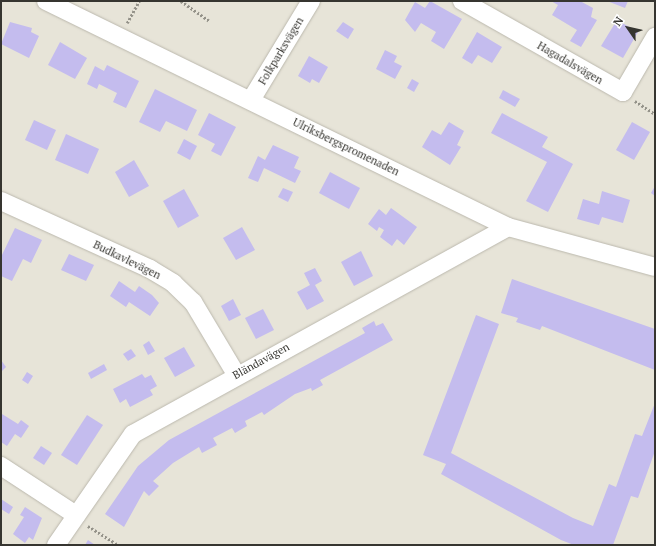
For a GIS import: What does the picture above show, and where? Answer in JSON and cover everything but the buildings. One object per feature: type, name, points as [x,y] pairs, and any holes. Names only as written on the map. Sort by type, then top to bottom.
[{"type":"street","name":"Ulriksbergspromenaden","points":[[46,1],[508,227],[655,267]]},
{"type":"street","name":"Folkparksvägen","points":[[250,100],[311,1]]},
{"type":"street","name":"Hagadalsvägen","points":[[462,1],[623,92]]},
{"type":"street","points":[[623,92],[655,37]]},
{"type":"street","name":"Budkavlevägen","points":[[1,202],[150,269],[173,283],[193,302],[236,374]]},
{"type":"street","name":"Bländavägen","points":[[56,545],[133,434],[236,374],[508,227]]},
{"type":"street","points":[[1,466],[75,516]]},
{"type":"path","points":[[119,37],[139,1]]},
{"type":"path","points":[[181,1],[210,21]]},
{"type":"path","points":[[623,92],[655,114]]},
{"type":"path","points":[[75,516],[118,545]]}]
